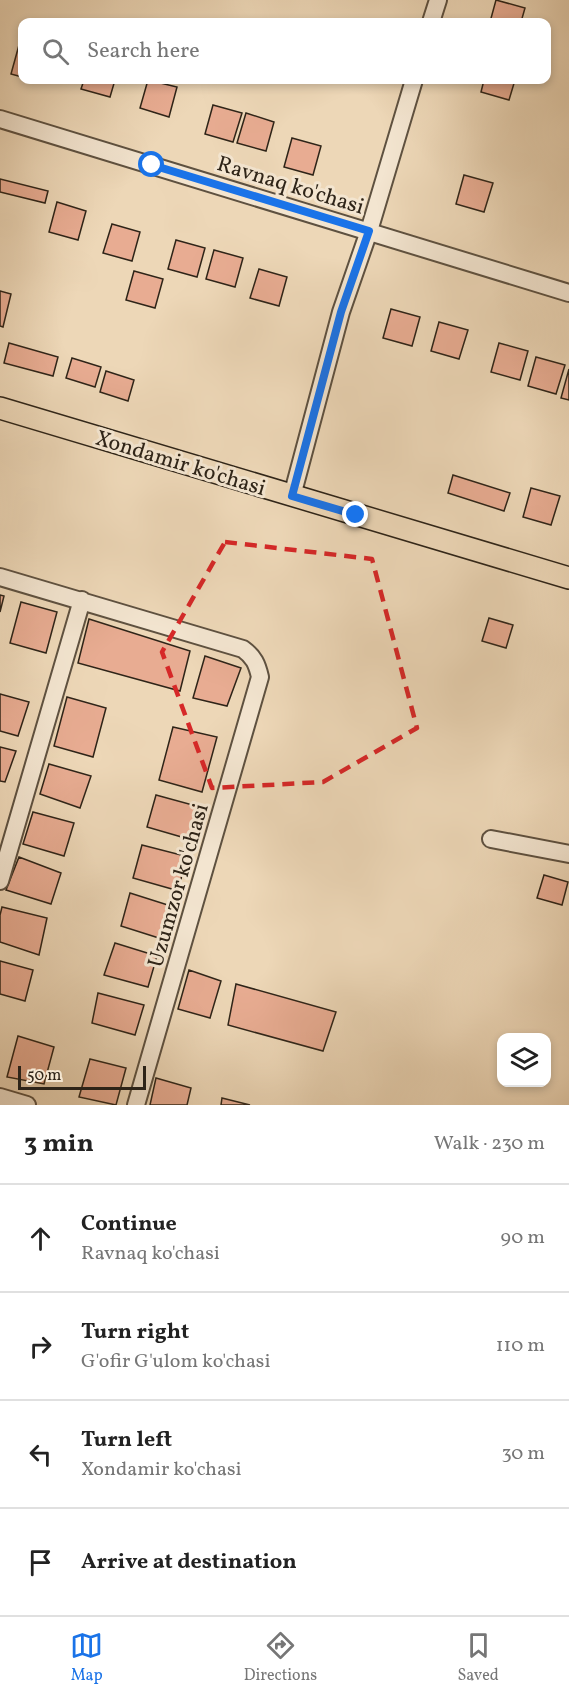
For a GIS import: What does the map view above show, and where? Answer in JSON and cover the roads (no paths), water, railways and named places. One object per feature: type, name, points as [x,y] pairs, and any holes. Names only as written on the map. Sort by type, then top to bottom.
[{"type":"main road","name":"Xondamir ko'chasi","points":[[0,408],[569,578]]},
{"type":"street","points":[[432,18],[438,0]]},
{"type":"street","points":[[292,496],[341,312],[369,231],[413,84]]},
{"type":"street","name":"Ravnaq ko'chasi","points":[[0,119],[569,293]]},
{"type":"street","points":[[0,577],[82,600],[0,881]]},
{"type":"street","name":"Uzumzor ko'chasi","points":[[82,600],[243,649],[258,664],[260,677],[136,1105]]},
{"type":"street","points":[[491,839],[569,854]]},
{"type":"street","points":[[0,1097],[27,1105]]}]
